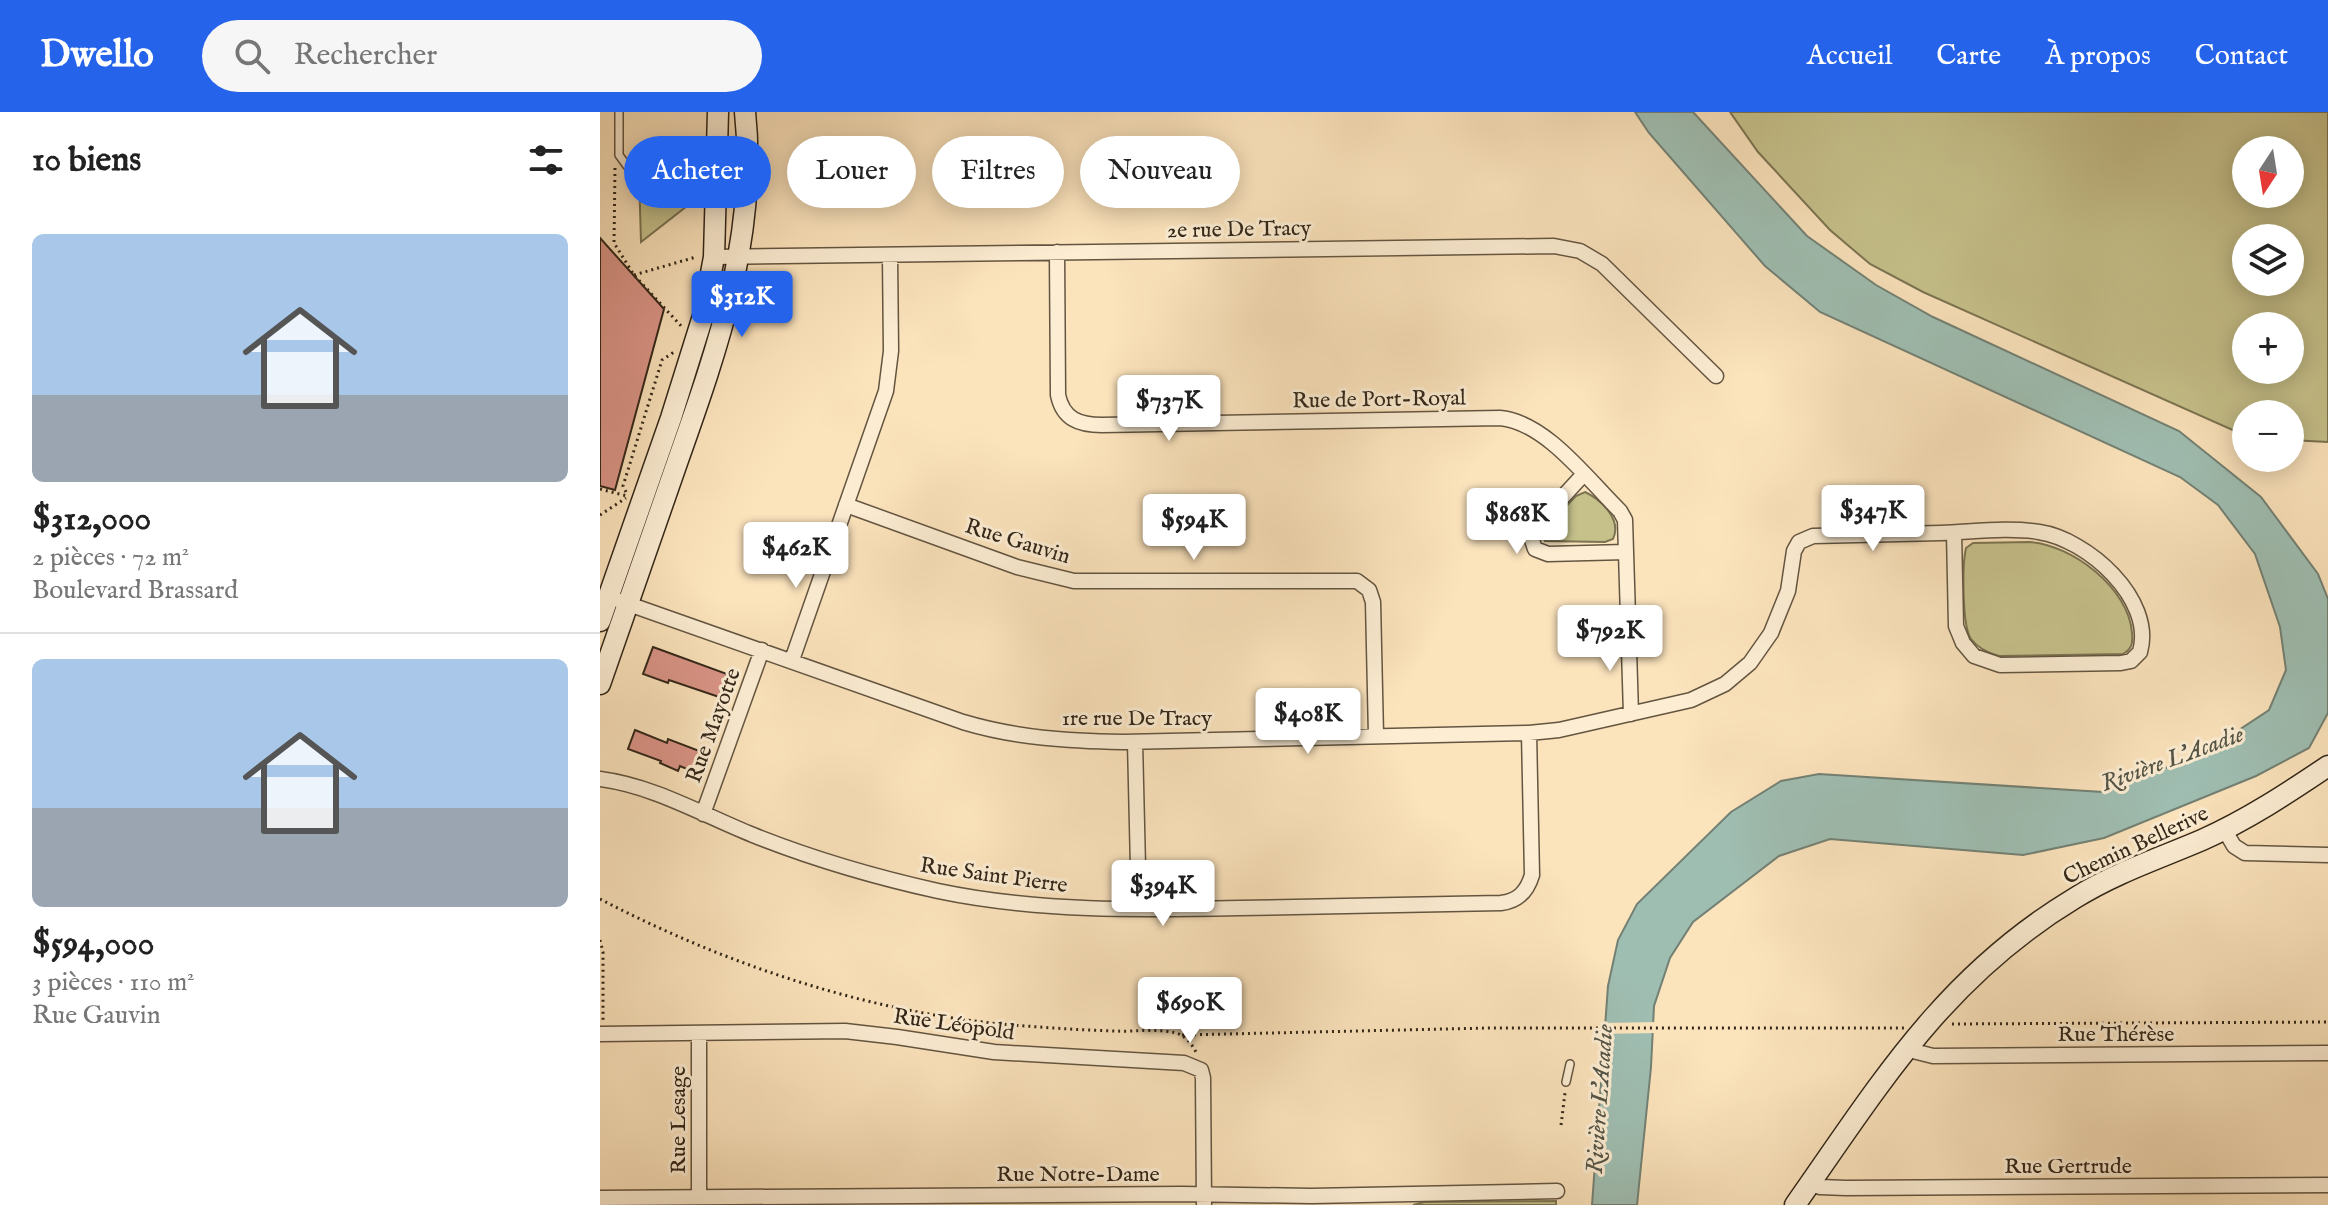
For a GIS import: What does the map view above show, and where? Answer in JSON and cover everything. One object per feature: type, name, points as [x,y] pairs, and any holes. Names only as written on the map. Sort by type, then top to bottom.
[{"type":"street","points":[[718,112],[718,136]]},
{"type":"street","points":[[600,621],[604,596],[634,504],[687,405],[724,323],[739,257],[747,174],[745,112]]},
{"type":"street","points":[[600,684],[628,604],[687,405],[690,333],[712,208]]},
{"type":"street","name":"2e rue De Tracy","points":[[705,256],[1563,247],[1587,254],[1602,264],[1716,376]]},
{"type":"street","name":"Rue de Port-Royal","points":[[1057,252],[1058,395],[1063,409],[1075,422],[1102,425],[1508,419],[1535,430],[1623,515],[1631,714]]},
{"type":"street","points":[[792,660],[888,380],[890,256]]},
{"type":"street","points":[[1583,475],[1535,527],[1531,537],[1535,549],[1548,554],[1626,552]]},
{"type":"street","name":"Rue Gauvin","points":[[846,505],[1017,567],[1074,581],[1357,581],[1369,590],[1373,599],[1376,736]]},
{"type":"street","points":[[2040,532],[2077,547],[2113,576],[2133,600],[2142,624],[2140,652],[2131,661],[2121,663],[2000,665],[1979,659],[1963,643],[1956,626],[1954,533],[2040,532]]},
{"type":"street","name":"1re rue De Tracy","points":[[604,596],[999,732],[1059,740],[1135,742],[1529,733],[1559,730],[1701,697],[1725,684],[1766,642],[1788,591],[1792,557],[1799,542],[1813,536],[1954,533]]},
{"type":"street","name":"Rue Mayotte","points":[[703,814],[762,650]]},
{"type":"street","name":"Rue Saint Pierre","points":[[600,779],[640,787],[811,857],[942,892],[1045,906],[1139,909],[1501,903],[1515,899],[1526,889],[1532,875],[1529,733]]},
{"type":"street","points":[[1135,742],[1139,909]]},
{"type":"street","name":"Chemin Bellerive","points":[[1795,1205],[1905,1049],[1973,976],[2046,916],[2106,881],[2224,829],[2328,766]]},
{"type":"street","points":[[2224,829],[2234,846],[2245,853],[2328,855]]},
{"type":"street","name":"Rue Léopold","points":[[601,1031],[699,1034],[845,1031],[994,1052],[1184,1063],[1201,1070],[1204,1085],[1204,1200]]},
{"type":"street","name":"Rue Lesage","points":[[699,1034],[699,1201]]},
{"type":"street","name":"Rue Thérèse","points":[[1905,1049],[1933,1056],[2328,1053]]},
{"type":"street","name":"Rue Gertrude","points":[[1810,1183],[1823,1188],[2328,1185]]},
{"type":"street","name":"Rue Notre-Dame","points":[[600,1198],[699,1201],[1398,1200],[1557,1191]]},
{"type":"lane","points":[[619,112],[619,155],[624,162]]},
{"type":"lane","points":[[1566,1082],[1570,1064]]},
{"type":"path","points":[[615,156],[614,243],[634,275],[690,333],[662,360],[623,486],[634,504]]},
{"type":"path","points":[[634,275],[705,256]]},
{"type":"path","points":[[600,489],[634,504]]},
{"type":"path","points":[[600,515],[634,504]]},
{"type":"path","points":[[600,899],[732,958],[805,983],[875,1001],[977,1021],[1182,1035],[1346,1030],[1911,1028]]},
{"type":"path","points":[[600,940],[603,958],[601,1031]]},
{"type":"path","points":[[1950,1024],[2328,1022]]},
{"type":"path","points":[[1182,1035],[1197,1054]]},
{"type":"path","points":[[1561,1125],[1566,1082]]},
{"type":"shaded area","points":[[1635,112],[1693,112],[1807,236],[1876,285],[1933,317],[2179,431],[2261,497],[2318,574],[2328,599],[2328,713],[2309,748],[2256,776],[2104,838],[2023,855],[1830,839],[1779,856],[1693,922],[1670,958],[1654,1006],[1637,1205],[1592,1205],[1608,986],[1618,940],[1637,904],[1731,812],[1781,781],[1819,774],[2103,792],[2204,753],[2269,710],[2286,670],[2280,627],[2255,554],[2218,505],[2180,477],[1820,312],[1765,266],[1649,133]]},
{"type":"shaded area","points":[[1730,112],[2328,112],[2328,442],[2304,441],[2304,400],[2232,400],[2232,430],[1923,292],[1870,264],[1830,230],[1758,152]]},
{"type":"shaded area","points":[[640,208],[684,208],[641,242]]},
{"type":"shaded area","points":[[1585,492],[1609,511],[1615,525],[1613,539],[1605,542],[1545,541],[1541,534],[1543,530],[1576,496]]},
{"type":"shaded area","points":[[2030,542],[2063,551],[2080,560],[2109,585],[2128,616],[2132,640],[2128,650],[2123,654],[1999,656],[1984,650],[1971,639],[1964,609],[1966,548],[1973,543]]},
{"type":"shaded area","points":[[1556,1201],[1556,1205],[1413,1205],[1424,1202]]},
{"type":"pier","points":[[1657,1022],[1657,1033],[1600,1034],[1601,1023]]},
{"type":"building","points":[[600,238],[664,309],[615,490],[600,486]]},
{"type":"building","points":[[653,647],[727,674],[719,697],[643,674]]},
{"type":"building","points":[[635,730],[702,752],[694,772],[680,766],[678,771],[628,749]]},
{"type":"water label","name":"Rivière L'Acadie","points":[[2172,758]]},
{"type":"water label","name":"Rivière L'Acadie","points":[[1599,1099]]}]
